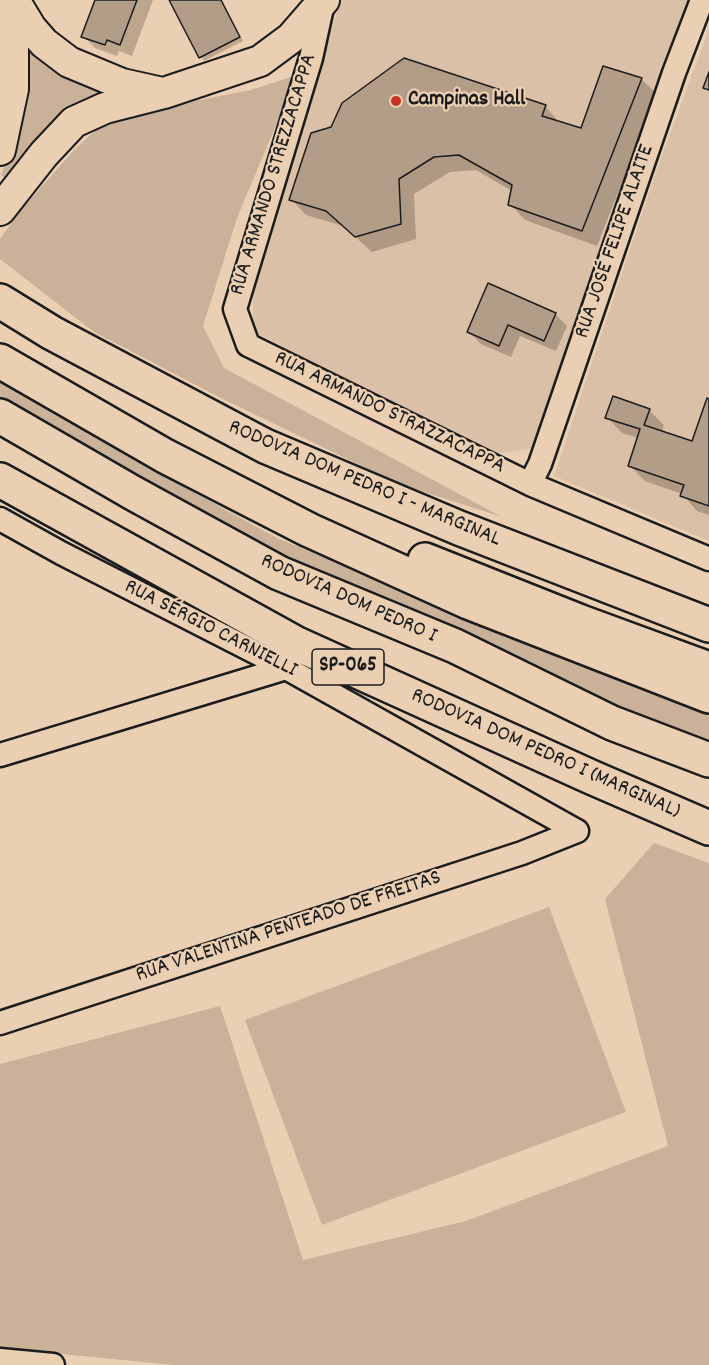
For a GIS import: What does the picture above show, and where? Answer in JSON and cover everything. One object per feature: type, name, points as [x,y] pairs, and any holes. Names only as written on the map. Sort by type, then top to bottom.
[{"type":"highway","name":"RODOVIA DOM PEDRO I - MARGINAL","points":[[0,301],[52,333],[265,446],[470,532],[709,625]]},
{"type":"highway","points":[[0,361],[165,456],[309,530],[468,602],[709,696]]},
{"type":"highway","name":"RODOVIA DOM PEDRO I","points":[[0,416],[133,493],[279,573],[455,646],[612,723],[709,760]]},
{"type":"highway","name":"RODOVIA DOM PEDRO I (MARGINAL)","points":[[0,480],[295,643],[709,828]]},
{"type":"highway","points":[[309,530],[433,562],[581,622],[709,669]]},
{"type":"main road","points":[[0,150],[13,89],[10,16],[4,0]]},
{"type":"main road","points":[[14,0],[31,28],[44,43],[69,62],[122,84],[164,93]]},
{"type":"main road","name":"RUA ARMANDO STREZZACAPPA","points":[[0,210],[44,154],[75,122],[105,108],[164,93],[260,61],[291,38],[323,2]]},
{"type":"street","name":"RUA JOSÉ FELIPE ALAITE","points":[[530,484],[540,464],[674,73],[702,0]]},
{"type":"street","name":"RUA ARMANDO STREZZACAPPA","points":[[248,345],[235,309],[311,58],[323,2]]},
{"type":"street","name":"RUA ARMANDO STRAZZACAPPA","points":[[248,345],[530,484],[709,559]]},
{"type":"street","name":"RUA SÉRGIO CARNIELLI","points":[[0,519],[60,553],[285,668],[577,831]]},
{"type":"street","points":[[0,755],[285,668]]},
{"type":"street","name":"RUA VALENTINA PENTEADO DE FREITAS","points":[[0,1023],[511,856],[577,831]]},
{"type":"street","points":[[0,1360],[53,1365]]},
{"type":"shaded area","points":[[341,0],[694,0],[533,448],[490,455],[253,331],[253,272]]},
{"type":"shaded area","points":[[709,29],[709,541],[554,476],[657,169]]},
{"type":"shaded area","points":[[34,52],[66,75],[107,95],[8,180],[1,175],[17,135],[29,86],[27,55]]},
{"type":"shaded area","points":[[297,75],[237,218],[203,326],[224,368],[502,517],[399,484],[221,398],[94,332],[0,259],[0,239],[20,211],[74,150],[98,128],[164,107],[251,90]]},
{"type":"shaded area","points":[[0,380],[117,450],[277,538],[709,716],[709,743],[642,716],[260,546],[0,401]]},
{"type":"shaded area","points":[[654,843],[709,863],[709,1365],[174,1365],[0,1348],[0,1064],[220,1006],[303,1260],[466,1221],[668,1146],[605,899]]},
{"type":"shaded area","points":[[549,907],[626,1112],[322,1225],[245,1020]]},
{"type":"building","points":[[95,0],[137,0],[120,45],[107,40],[105,45],[81,37]]},
{"type":"building","points":[[169,0],[221,0],[240,37],[199,58]]},
{"type":"building","points":[[404,58],[546,105],[542,116],[581,128],[603,66],[642,78],[582,231],[508,205],[512,185],[459,155],[434,157],[399,179],[401,224],[355,237],[326,211],[289,200],[311,133],[331,127],[342,103]]},
{"type":"building","points":[[709,72],[709,90],[703,88]]},
{"type":"building","points":[[488,283],[556,313],[544,341],[508,325],[499,346],[467,332]]},
{"type":"building","points":[[613,396],[650,409],[644,425],[692,441],[707,398],[709,399],[709,506],[680,496],[684,485],[628,466],[640,429],[605,418]]},
{"type":"place","name":"Campinas Hall","points":[[396,101]]}]
